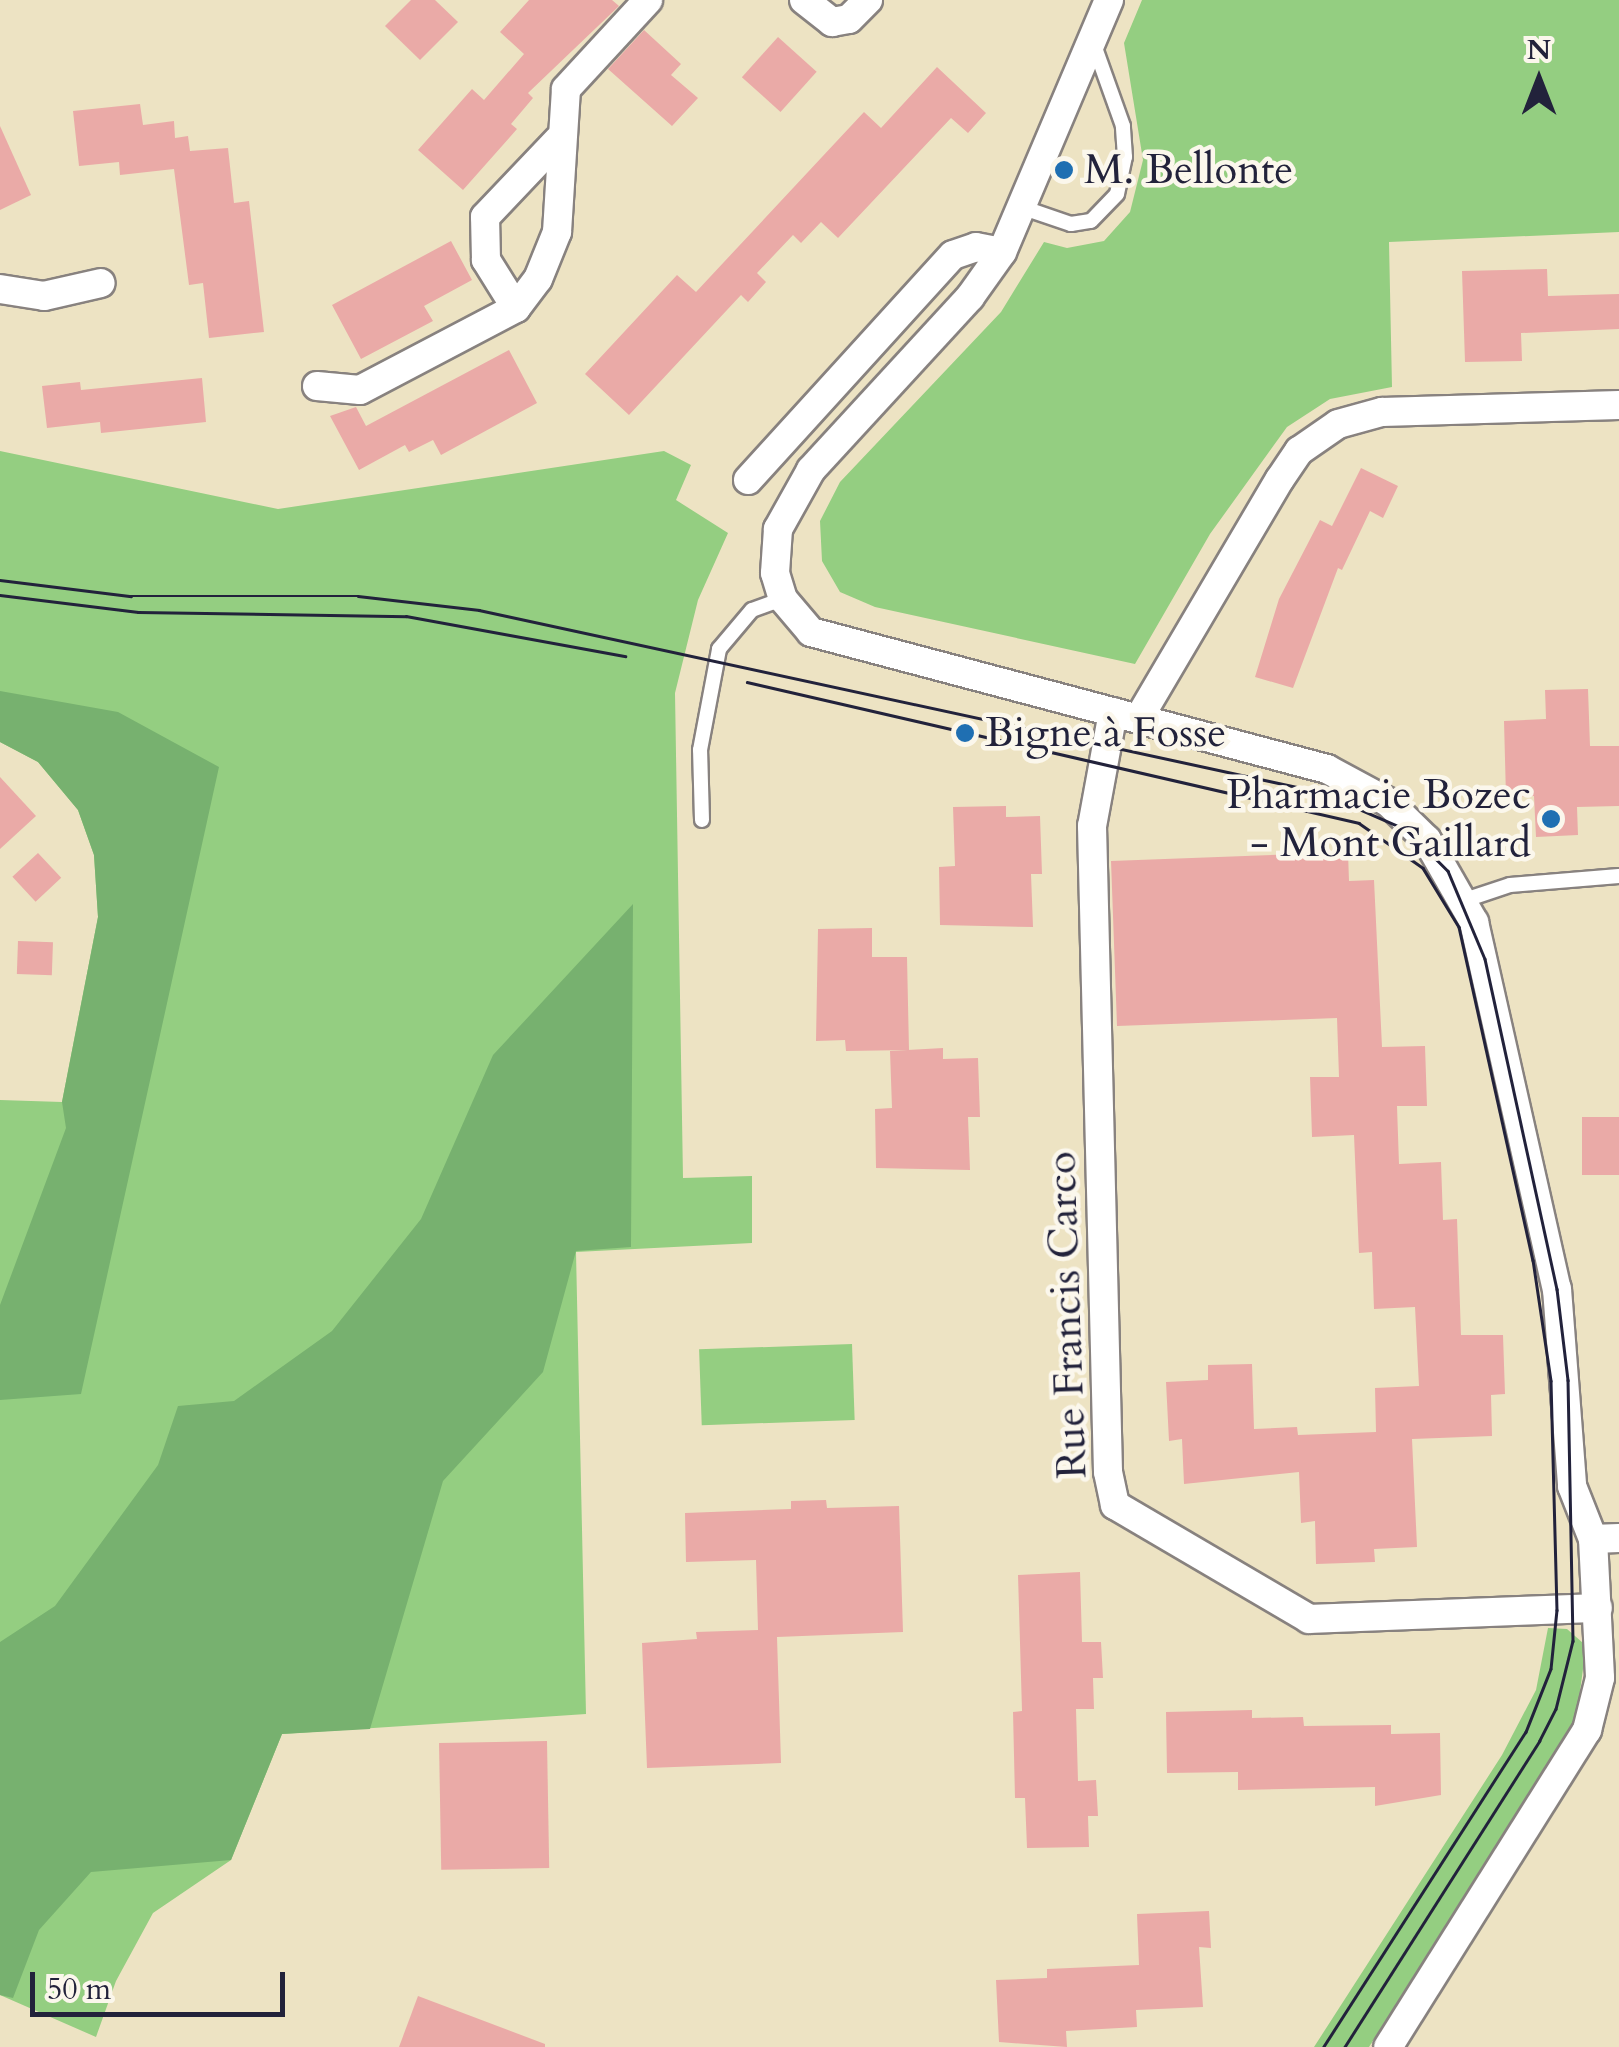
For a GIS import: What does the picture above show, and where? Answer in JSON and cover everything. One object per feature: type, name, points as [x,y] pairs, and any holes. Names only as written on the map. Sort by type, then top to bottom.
[{"type":"street","points":[[317,386],[360,390],[516,308],[538,278],[556,232],[564,179],[558,140],[566,90],[648,0]]},
{"type":"street","points":[[804,0],[832,22],[849,19],[868,0]]},
{"type":"street","points":[[1109,0],[1002,252],[970,297],[812,470],[778,529],[775,572],[783,599],[811,632],[1327,769],[1388,802],[1428,840],[1465,900],[1485,960],[1545,1228],[1568,1380],[1572,1486],[1606,1538],[1598,1608],[1600,1678],[1587,1730],[1388,2047]]},
{"type":"street","points":[[516,308],[486,260],[485,217],[558,140]]},
{"type":"street","points":[[748,480],[954,255],[976,247],[1002,252]]},
{"type":"street","points":[[0,289],[44,296],[101,282]]},
{"type":"street","points":[[1126,715],[1300,451],[1338,424],[1390,412],[1619,405]]},
{"type":"street","name":"Rue Francis Carco","points":[[1126,715],[1096,787],[1095,966],[1108,1472],[1115,1505],[1309,1618],[1598,1608]]},
{"type":"lane","points":[[1021,207],[1070,224],[1092,221],[1116,194],[1125,157],[1122,126],[1092,40]]},
{"type":"lane","points":[[702,820],[700,750],[719,650],[752,610],[783,599]]},
{"type":"lane","points":[[1465,900],[1510,885],[1619,876]]},
{"type":"green space","points":[[1142,0],[1619,0],[1619,232],[1389,242],[1392,387],[1330,399],[1287,427],[1210,534],[1135,664],[875,607],[840,592],[822,561],[820,521],[840,482],[1001,312],[1044,242],[1067,248],[1104,241],[1130,212],[1143,160],[1124,43]]},
{"type":"green space","points":[[0,451],[278,509],[664,451],[691,465],[676,500],[728,533],[698,600],[675,693],[683,1178],[752,1176],[752,1243],[576,1252],[586,1714],[282,1734],[231,1860],[153,1913],[116,1981],[96,2037],[0,1995],[0,1100],[62,1102],[98,917],[94,855],[78,810],[38,762],[0,742]]},
{"type":"green space","points":[[0,691],[118,712],[219,767],[81,1394],[0,1400],[0,1305],[66,1128],[62,1102],[98,917],[94,855],[78,810],[38,762],[0,742]]},
{"type":"green space","points":[[633,904],[631,1247],[576,1251],[543,1372],[443,1481],[370,1729],[282,1734],[231,1860],[91,1872],[39,1930],[13,1998],[0,1995],[0,1642],[55,1606],[158,1465],[178,1406],[234,1401],[332,1331],[421,1219],[493,1055]]},
{"type":"green space","points":[[852,1344],[855,1420],[702,1425],[699,1349]]},
{"type":"green space","points":[[1548,1628],[1567,1629],[1583,1643],[1585,1654],[1577,1714],[1558,1753],[1369,2047],[1314,2047],[1502,1755],[1536,1690]]},
{"type":"building","points":[[411,0],[435,0],[458,22],[420,60],[385,26]]},
{"type":"building","points":[[529,0],[612,0],[619,6],[528,93],[533,98],[511,124],[517,129],[463,190],[418,150],[472,89],[484,100],[524,54],[500,32]]},
{"type":"building","points":[[644,30],[681,64],[671,75],[698,98],[672,126],[608,69]]},
{"type":"building","points":[[778,37],[817,72],[781,112],[742,77]]},
{"type":"building","points":[[937,67],[986,113],[968,133],[951,118],[838,238],[821,222],[801,243],[793,235],[757,273],[766,282],[748,302],[741,295],[629,415],[585,374],[677,275],[696,292],[864,112],[881,128]]},
{"type":"building","points":[[140,104],[143,125],[174,121],[175,138],[188,136],[190,151],[228,148],[234,203],[249,201],[264,332],[209,338],[203,283],[189,285],[174,169],[120,175],[119,162],[79,166],[73,111]]},
{"type":"building","points":[[0,126],[31,195],[0,210]]},
{"type":"building","points":[[451,241],[472,280],[424,306],[433,321],[361,359],[332,305]]},
{"type":"building","points":[[1547,269],[1548,296],[1619,294],[1619,329],[1521,333],[1522,361],[1465,362],[1462,271]]},
{"type":"building","points":[[509,350],[537,403],[441,455],[433,440],[409,452],[405,445],[359,470],[330,416],[356,407],[366,426]]},
{"type":"building","points":[[202,378],[206,422],[101,433],[100,422],[47,428],[42,386],[80,382],[81,390]]},
{"type":"building","points":[[1361,468],[1398,486],[1383,518],[1370,511],[1342,570],[1338,568],[1293,688],[1255,677],[1279,599],[1320,520],[1332,526]]},
{"type":"building","points":[[1588,689],[1590,746],[1619,746],[1619,806],[1577,807],[1578,835],[1536,837],[1534,796],[1506,797],[1504,721],[1546,719],[1545,690]]},
{"type":"building","points":[[0,777],[36,816],[0,849]]},
{"type":"building","points":[[1006,806],[1006,817],[1040,816],[1042,874],[1031,874],[1033,927],[940,925],[939,867],[955,866],[953,807]]},
{"type":"building","points":[[1348,852],[1349,881],[1374,880],[1382,1047],[1425,1046],[1427,1106],[1397,1106],[1399,1164],[1441,1162],[1443,1220],[1457,1219],[1461,1335],[1503,1335],[1505,1394],[1491,1395],[1492,1436],[1412,1439],[1417,1547],[1374,1549],[1375,1562],[1316,1564],[1315,1521],[1301,1523],[1299,1472],[1184,1484],[1182,1439],[1169,1441],[1166,1382],[1208,1380],[1208,1365],[1252,1364],[1254,1429],[1297,1427],[1298,1435],[1376,1432],[1375,1388],[1419,1386],[1415,1307],[1374,1309],[1372,1252],[1359,1253],[1354,1135],[1312,1137],[1310,1077],[1339,1077],[1337,1018],[1117,1026],[1111,861]]},
{"type":"building","points":[[38,853],[61,878],[36,902],[12,877]]},
{"type":"building","points":[[872,928],[872,957],[907,957],[909,1050],[846,1051],[845,1040],[816,1041],[818,929]]},
{"type":"building","points":[[18,941],[53,942],[52,975],[17,974]]},
{"type":"building","points":[[943,1048],[943,1059],[978,1058],[980,1117],[968,1117],[970,1170],[876,1168],[875,1109],[892,1108],[890,1051]]},
{"type":"building","points":[[1582,1117],[1619,1117],[1619,1175],[1582,1175]]},
{"type":"building","points":[[826,1500],[827,1508],[899,1506],[903,1632],[777,1637],[781,1763],[647,1768],[642,1643],[697,1639],[696,1632],[758,1630],[756,1560],[686,1562],[685,1513],[791,1509],[791,1501]]},
{"type":"building","points":[[1080,1572],[1082,1642],[1101,1642],[1103,1678],[1093,1678],[1094,1709],[1076,1709],[1078,1781],[1096,1780],[1098,1816],[1088,1816],[1089,1847],[1027,1848],[1025,1798],[1015,1798],[1013,1712],[1022,1711],[1018,1575]]},
{"type":"building","points":[[1252,1710],[1252,1718],[1303,1717],[1304,1726],[1391,1725],[1391,1734],[1440,1733],[1441,1795],[1375,1806],[1375,1787],[1238,1790],[1238,1772],[1167,1773],[1166,1712]]},
{"type":"building","points":[[547,1741],[549,1868],[441,1870],[439,1743]]},
{"type":"building","points":[[1209,1911],[1211,1948],[1199,1947],[1203,2007],[1136,2010],[1137,2027],[1066,2031],[1067,2047],[999,2042],[996,1980],[1047,1978],[1047,1969],[1139,1965],[1137,1914]]},
{"type":"building","points":[[418,1996],[545,2044],[545,2047],[399,2047]]},
{"type":"tram line","points":[[0,580],[131,596],[358,596],[479,610],[1320,792],[1407,830],[1448,871],[1485,959],[1557,1289],[1568,1380],[1573,1641],[1556,1709],[1540,1741],[1345,2047]]},
{"type":"tram line","points":[[0,595],[138,612],[406,616],[625,656]]},
{"type":"tram line","points":[[747,682],[1359,823],[1423,868],[1459,927],[1533,1260],[1551,1381],[1557,1610],[1551,1669],[1526,1732],[1324,2047]]},
{"type":"place","name":"M. Bellonte","points":[[1064,170]]},
{"type":"place","name":"Bigne à Fosse","points":[[965,733]]},
{"type":"place","name":"Pharmacie Bozec - Mont Gaillard","points":[[1551,819]]}]
